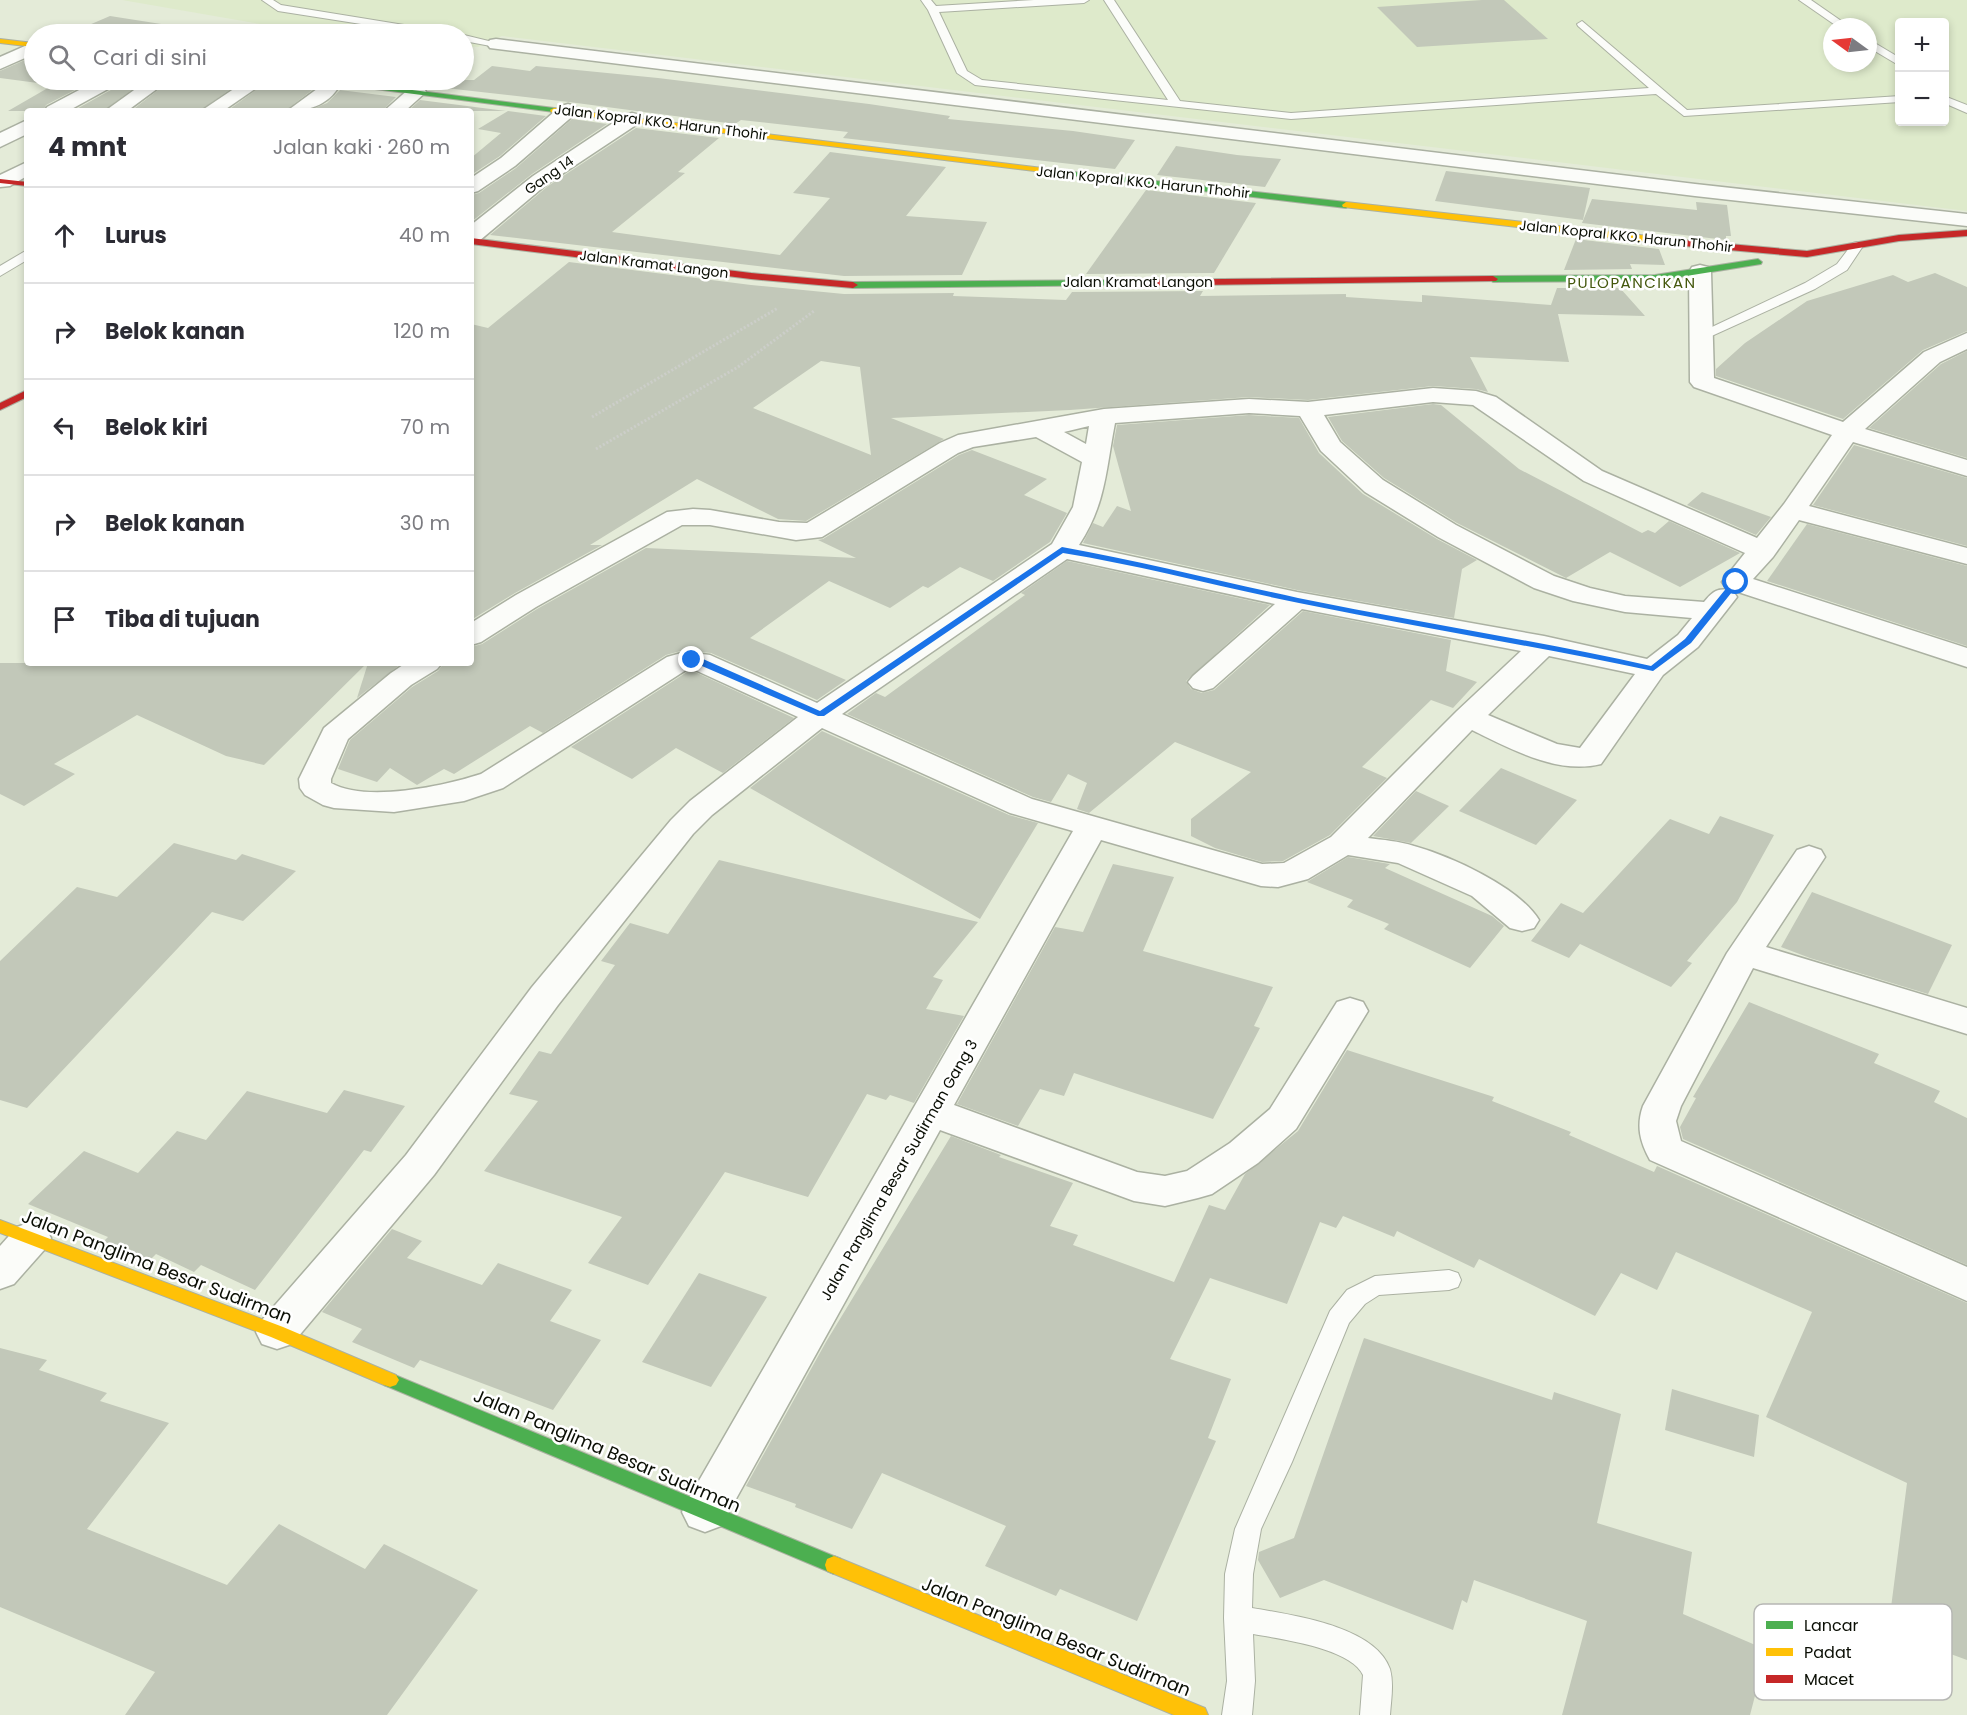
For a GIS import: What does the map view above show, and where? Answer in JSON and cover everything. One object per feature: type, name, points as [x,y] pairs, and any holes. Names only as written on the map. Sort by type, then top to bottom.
[{"type":"main road","points":[[0,40],[24,44]]},
{"type":"main road","name":"Jalan Kopral KKO. Harun Thohir","points":[[402,90],[963,162],[1733,249],[1807,254],[1899,238],[1967,233]]},
{"type":"main road","points":[[2,181],[24,184]]},
{"type":"main road","name":"Jalan Kramat Langon","points":[[474,241],[751,276],[844,285],[1655,278],[1807,254]]},
{"type":"main road","points":[[0,407],[24,395]]},
{"type":"main road","name":"Jalan Panglima Besar Sudirman","points":[[16,1232],[277,1332],[705,1512],[1198,1715]]},
{"type":"street","points":[[496,44],[1695,190],[1967,220]]},
{"type":"street","points":[[0,64],[24,51]]},
{"type":"street","points":[[60,108],[93,90]]},
{"type":"street","points":[[118,108],[145,90]]},
{"type":"street","points":[[215,108],[243,90]]},
{"type":"street","points":[[300,108],[328,90]]},
{"type":"street","points":[[397,108],[417,92]]},
{"type":"street","points":[[474,185],[508,162],[568,110]]},
{"type":"street","name":"Gang 14","points":[[474,234],[540,180],[632,119]]},
{"type":"street","points":[[0,141],[24,128]]},
{"type":"street","points":[[2,181],[24,170]]},
{"type":"street","points":[[1700,272],[1702,382],[1847,432],[1967,468]]},
{"type":"street","points":[[1468,717],[1562,757],[1580,760],[1590,757],[1653,669],[1688,641],[1763,551],[1847,432],[1932,357],[1967,339]]},
{"type":"street","points":[[474,634],[526,601],[676,518],[702,517],[789,532],[813,531],[948,448],[967,440],[1104,416],[1249,406],[1308,409],[1433,395],[1476,398],[1487,402],[1593,476],[1763,551]]},
{"type":"street","points":[[1308,409],[1330,446],[1374,486],[1447,531],[1544,582],[1583,595],[1625,604],[1712,611]]},
{"type":"street","points":[[277,1332],[420,1165],[545,996],[682,827],[701,808],[821,714],[1062,550],[1080,525],[1091,498],[1095,459],[1104,416]]},
{"type":"street","points":[[1040,429],[1095,459]]},
{"type":"street","points":[[1793,510],[1967,556]]},
{"type":"street","points":[[1062,550],[1131,562],[1296,600],[1465,634],[1544,645],[1653,669]]},
{"type":"street","points":[[1736,582],[1967,658]]},
{"type":"street","points":[[1203,682],[1296,600]]},
{"type":"street","points":[[422,666],[401,679],[335,735],[315,779],[316,788],[334,798],[394,802],[453,794],[492,781],[649,681],[685,661],[699,661],[1021,806],[1091,828],[1261,875],[1278,876],[1296,871],[1343,844],[1468,717],[1544,645]]},
{"type":"street","name":"Jalan Panglima Besar Sudirman Gang 3","points":[[705,1512],[1091,828]]},
{"type":"street","points":[[1343,844],[1405,854],[1455,875],[1484,888],[1522,920]]},
{"type":"street","points":[[1809,857],[1744,953],[1662,1106],[1657,1121],[1664,1150],[1967,1285]]},
{"type":"street","points":[[1744,953],[1967,1021]]},
{"type":"street","points":[[932,1112],[1134,1186],[1165,1191],[1198,1183],[1244,1153],[1283,1119],[1350,1011]]},
{"type":"street","points":[[0,1273],[16,1232]]},
{"type":"lane","points":[[267,0],[278,8],[378,24]]},
{"type":"lane","points":[[1084,0],[930,4],[962,73],[979,83],[1291,116],[1659,91]]},
{"type":"lane","points":[[1108,0],[1176,104]]},
{"type":"lane","points":[[1804,0],[1831,18]]},
{"type":"lane","points":[[1582,24],[1683,112],[1694,114],[1895,99]]},
{"type":"lane","points":[[474,40],[496,44]]},
{"type":"lane","points":[[1877,48],[1895,60]]},
{"type":"lane","points":[[971,103],[979,83]]},
{"type":"lane","points":[[1949,101],[1967,110]]},
{"type":"lane","points":[[1700,336],[1810,286],[1842,267],[1857,246]]},
{"type":"lane","points":[[0,272],[24,256]]},
{"type":"lane","points":[[1237,1715],[1241,1681],[1238,1618],[1239,1574],[1248,1529],[1279,1462],[1339,1318],[1356,1297],[1375,1286],[1449,1281]]},
{"type":"lane","points":[[1238,1618],[1317,1634],[1359,1652],[1373,1663],[1377,1673],[1375,1715]]},
{"type":"path","points":[[592,417],[822,282]]},
{"type":"path","points":[[596,449],[738,367],[828,300],[844,285]]},
{"type":"shaded area","points":[[122,0],[1967,0],[1967,211],[502,36],[474,47],[474,24],[260,24]]},
{"type":"building","points":[[1504,0],[1548,39],[1417,47],[1377,7]]},
{"type":"building","points":[[110,16],[161,24],[91,24]]},
{"type":"building","points":[[24,60],[24,81],[0,78],[0,71]]},
{"type":"building","points":[[492,66],[530,71],[536,66],[658,78],[869,104],[950,116],[948,119],[1073,131],[1135,140],[1115,169],[843,138],[848,132],[741,120],[735,124],[463,90],[474,90],[474,80]]},
{"type":"building","points":[[44,90],[75,90],[46,105],[44,108],[8,111]]},
{"type":"building","points":[[111,90],[131,90],[107,108],[78,108]]},
{"type":"building","points":[[158,90],[229,90],[203,108],[135,108]]},
{"type":"building","points":[[256,90],[312,90],[289,108],[231,108]]},
{"type":"building","points":[[340,90],[396,97],[385,108],[315,108],[327,103]]},
{"type":"building","points":[[420,100],[506,111],[474,111],[474,108],[411,108]]},
{"type":"building","points":[[508,111],[546,116],[500,156],[474,173],[474,156],[501,133],[478,129]]},
{"type":"building","points":[[572,119],[607,124],[532,174],[474,220],[474,194],[516,168]]},
{"type":"building","points":[[636,128],[719,138],[678,172],[685,173],[612,232],[780,255],[830,198],[793,193],[830,152],[946,167],[906,216],[987,222],[962,275],[844,276],[490,235],[548,186]]},
{"type":"building","points":[[1176,146],[1281,159],[1265,187],[1157,175]]},
{"type":"building","points":[[1446,171],[1590,188],[1583,220],[1435,201]]},
{"type":"building","points":[[1146,190],[1256,203],[1214,273],[1086,274]]},
{"type":"building","points":[[1592,199],[1697,210],[1696,202],[1727,205],[1731,236],[1726,236],[1726,240],[1582,223]]},
{"type":"building","points":[[1576,239],[1659,249],[1665,265],[1630,264],[1632,269],[1564,270]]},
{"type":"building","points":[[569,262],[751,285],[844,294],[954,293],[953,296],[1066,300],[1072,292],[1203,291],[1200,296],[1346,294],[1346,297],[1422,302],[1422,295],[1551,305],[1557,288],[1620,288],[1645,316],[1558,314],[1569,362],[1470,357],[1488,392],[1433,386],[1308,400],[1249,397],[1070,410],[891,418],[944,439],[806,521],[778,519],[697,479],[590,545],[602,545],[474,618],[474,325],[488,328]],"holes":[[[821,361],[860,367],[871,455],[753,408]]]},
{"type":"building","points":[[1935,273],[1967,287],[1967,331],[1923,350],[1843,419],[1716,376],[1716,369],[1745,343],[1807,301],[1893,275],[1908,282]]},
{"type":"building","points":[[1967,351],[1967,458],[1869,428],[1941,364]]},
{"type":"building","points":[[1433,404],[1441,405],[1519,469],[1642,533],[1648,530],[1655,533],[1669,521],[1740,553],[1680,587],[1610,552],[1566,578],[1457,523],[1384,478],[1342,441],[1328,417]]},
{"type":"building","points":[[1249,415],[1299,418],[1319,453],[1363,494],[1437,539],[1477,560],[1462,569],[1454,618],[1297,590],[1083,543],[1093,523],[1103,527],[1117,506],[1131,511],[1113,446],[1117,425]]},
{"type":"building","points":[[1854,445],[1967,478],[1967,546],[1813,505]]},
{"type":"building","points":[[972,450],[1047,479],[1024,495],[1067,513],[1050,542],[993,581],[960,567],[928,588],[923,586],[890,608],[829,581],[750,638],[846,680],[817,700],[711,653],[684,650],[666,655],[543,733],[530,726],[454,774],[444,769],[417,785],[390,768],[377,782],[338,769],[350,740],[412,687],[438,671],[442,666],[474,666],[474,646],[482,644],[537,609],[646,548],[856,558],[818,540],[959,455]]},
{"type":"building","points":[[1702,492],[1771,517],[1756,535],[1687,505]]},
{"type":"building","points":[[1807,524],[1967,566],[1967,646],[1767,581]]},
{"type":"building","points":[[1067,561],[1270,605],[1186,681],[1191,689],[1202,693],[1214,690],[1303,611],[1451,640],[1446,671],[1477,682],[1453,708],[1431,700],[1362,767],[1387,778],[1330,835],[1283,861],[1262,862],[1215,848],[1191,836],[1191,819],[1251,772],[1175,742],[1089,813],[1077,809],[1087,783],[1068,774],[1051,802],[1033,797],[847,714],[876,693],[885,697],[1025,595],[1021,593]]},
{"type":"building","points":[[0,663],[24,663],[24,666],[364,666],[264,765],[226,756],[137,715],[54,764],[75,774],[24,806],[0,794]]},
{"type":"building","points":[[367,666],[398,666],[357,698]]},
{"type":"building","points":[[687,672],[695,672],[794,718],[723,773],[676,748],[632,779],[571,747]]},
{"type":"building","points":[[822,731],[1009,815],[1038,823],[980,919],[750,788]]},
{"type":"building","points":[[1501,768],[1577,800],[1536,845],[1459,811]]},
{"type":"building","points":[[1416,791],[1449,806],[1411,843],[1373,836]]},
{"type":"building","points":[[1720,816],[1774,835],[1737,902],[1687,961],[1692,963],[1671,987],[1580,944],[1569,958],[1531,941],[1561,903],[1583,913],[1670,819],[1709,834]]},
{"type":"building","points":[[174,843],[236,860],[242,854],[296,871],[243,921],[212,912],[27,1108],[0,1100],[0,961],[77,887],[117,897]]},
{"type":"building","points":[[1348,857],[1390,864],[1385,868],[1492,916],[1504,926],[1470,968],[1384,929],[1389,924],[1347,907],[1353,900],[1307,882]]},
{"type":"building","points":[[719,860],[978,922],[933,977],[943,980],[926,1009],[964,1016],[914,1103],[890,1095],[886,1100],[867,1094],[808,1197],[725,1172],[648,1285],[588,1263],[622,1217],[484,1171],[538,1101],[509,1094],[539,1051],[551,1054],[615,965],[601,961],[630,923],[668,934]]},
{"type":"building","points":[[1113,864],[1174,877],[1143,951],[1273,987],[1254,1026],[1260,1028],[1213,1119],[1074,1073],[1064,1096],[1040,1089],[1018,1126],[957,1104],[1055,927],[1083,932]]},
{"type":"building","points":[[1812,892],[1952,945],[1928,994],[1781,947]]},
{"type":"building","points":[[1749,1002],[1879,1054],[1874,1063],[1940,1091],[1934,1102],[1967,1118],[1967,1265],[1683,1139],[1680,1127],[1696,1098],[1693,1097]]},
{"type":"building","points":[[1347,1050],[1494,1097],[1492,1101],[1571,1132],[1569,1135],[1654,1172],[1657,1166],[1967,1303],[1967,1660],[1952,1654],[1952,1604],[1891,1604],[1907,1483],[1766,1417],[1812,1312],[1676,1252],[1657,1290],[1621,1273],[1595,1316],[1479,1259],[1474,1268],[1397,1231],[1394,1237],[1343,1216],[1336,1228],[1320,1222],[1287,1304],[1210,1278],[1170,1359],[1231,1379],[1208,1438],[1216,1441],[1137,1621],[1060,1589],[1056,1596],[985,1566],[1006,1526],[882,1473],[852,1529],[795,1507],[796,1504],[746,1486],[826,1342],[951,1136],[1001,1155],[999,1157],[1073,1183],[1050,1226],[1078,1235],[1073,1245],[1174,1282],[1209,1205],[1225,1210],[1245,1174],[1298,1131]]},
{"type":"building","points":[[344,1090],[405,1106],[371,1152],[364,1150],[255,1290],[201,1265],[194,1272],[156,1254],[147,1263],[117,1252],[100,1245],[108,1237],[28,1204],[84,1151],[138,1173],[177,1131],[206,1140],[247,1091],[327,1113]]},
{"type":"building","points":[[392,1229],[422,1241],[407,1258],[482,1285],[498,1263],[572,1290],[550,1321],[601,1340],[553,1410],[420,1360],[414,1368],[352,1342],[362,1329],[322,1312]]},
{"type":"building","points":[[699,1273],[767,1297],[711,1387],[642,1362]]},
{"type":"building","points":[[1364,1338],[1552,1400],[1554,1392],[1621,1414],[1597,1523],[1692,1552],[1683,1614],[1754,1644],[1754,1700],[1750,1715],[1562,1715],[1587,1621],[1474,1580],[1467,1603],[1462,1600],[1453,1630],[1324,1580],[1280,1598],[1258,1560],[1259,1552],[1294,1538]]},
{"type":"building","points":[[0,1348],[47,1360],[39,1370],[107,1393],[100,1401],[169,1423],[87,1529],[227,1585],[279,1524],[365,1569],[384,1544],[478,1590],[387,1715],[125,1715],[155,1672],[0,1607]]},
{"type":"building","points":[[1672,1389],[1759,1415],[1754,1457],[1665,1430]]},
{"type":"traffic: fast","points":[[398,90],[554,110]]},
{"type":"traffic: fast","points":[[1051,171],[1346,205]]},
{"type":"traffic: fast","points":[[1493,279],[1655,278],[1758,262]]},
{"type":"traffic: fast","points":[[853,285],[1125,283]]},
{"type":"traffic: fast","points":[[390,1380],[834,1565]]},
{"type":"traffic: slow","points":[[0,41],[24,44]]},
{"type":"traffic: slow","points":[[554,110],[1051,171]]},
{"type":"traffic: slow","points":[[1346,205],[1684,243]]},
{"type":"traffic: slow","points":[[0,1226],[277,1332],[390,1380]]},
{"type":"traffic: slow","points":[[834,1565],[1198,1715]]},
{"type":"traffic: jam","points":[[0,181],[24,184]]},
{"type":"traffic: jam","points":[[1684,243],[1807,254],[1899,238],[1967,233]]},
{"type":"traffic: jam","points":[[474,241],[751,276],[853,285]]},
{"type":"traffic: jam","points":[[1125,283],[1493,279]]},
{"type":"traffic: jam","points":[[0,407],[24,395]]},
{"type":"district","name":"PULOPANCIKAN","points":[[1632,283]]},
{"type":"route","points":[[692,660],[821,714],[1062,550],[1131,562],[1296,600],[1465,634],[1544,645],[1653,669],[1688,641],[1736,582]]}]
